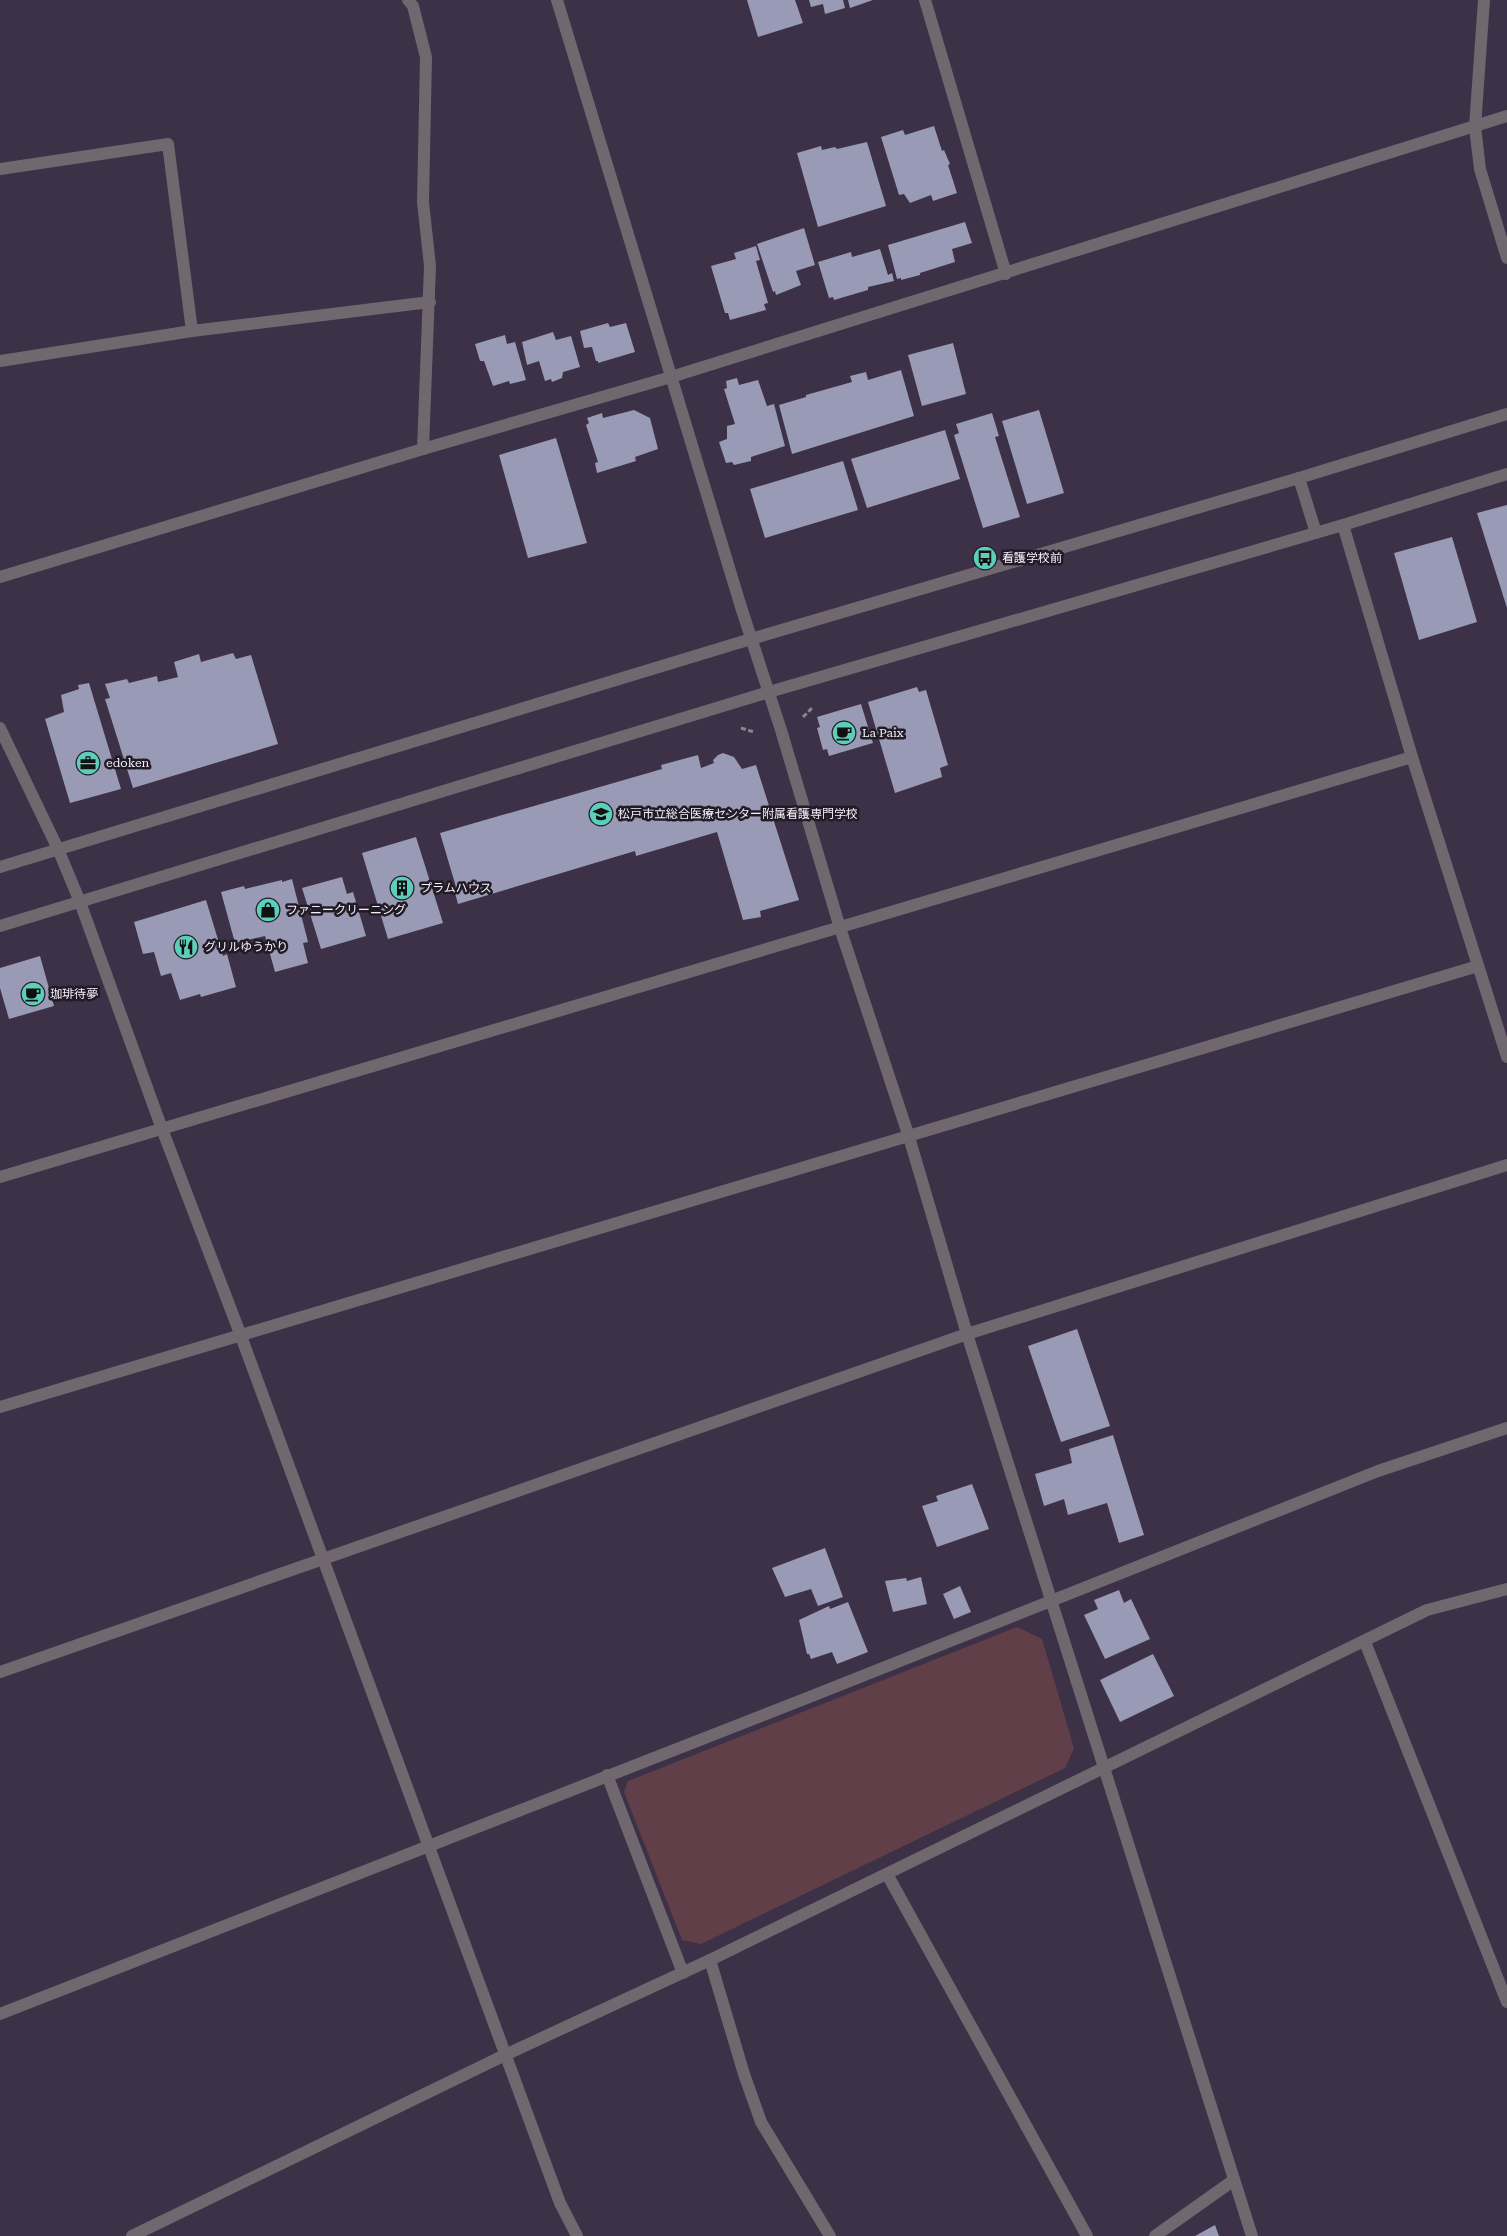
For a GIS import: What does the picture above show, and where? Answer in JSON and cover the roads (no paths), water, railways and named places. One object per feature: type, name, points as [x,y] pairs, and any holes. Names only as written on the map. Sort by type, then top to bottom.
[{"type":"street","points":[[408,0],[414,6],[426,57],[423,202],[430,266],[430,302],[423,449]]},
{"type":"street","points":[[557,0],[840,928],[909,1137],[967,1334],[1252,2236]]},
{"type":"street","points":[[925,0],[1006,274]]},
{"type":"street","points":[[1484,0],[1475,127],[1480,169],[1507,258]]},
{"type":"street","points":[[0,578],[423,449],[671,377],[1006,274],[1507,116]]},
{"type":"street","points":[[0,169],[168,144],[192,331]]},
{"type":"street","points":[[0,361],[192,331],[430,302]]},
{"type":"street","points":[[0,866],[751,639],[1299,478],[1507,414]]},
{"type":"street","points":[[0,926],[769,692],[1343,525],[1507,474]]},
{"type":"street","points":[[1299,478],[1316,532]]},
{"type":"street","points":[[1343,525],[1412,757],[1507,1057]]},
{"type":"street","points":[[0,728],[58,849],[80,902],[162,1129],[241,1336],[322,1560],[430,1846],[560,2203],[577,2236]]},
{"type":"street","points":[[0,1177],[1412,757]]},
{"type":"street","points":[[0,1407],[1478,966]]},
{"type":"street","points":[[0,1672],[967,1334],[1507,1165]]},
{"type":"street","points":[[0,2014],[1378,1471],[1507,1428]]},
{"type":"street","points":[[132,2236],[505,2055],[710,1960],[1104,1767],[1365,1642],[1427,1610],[1507,1589]]},
{"type":"street","points":[[1365,1642],[1504,1985],[1507,2002]]},
{"type":"street","points":[[607,1775],[683,1973]]},
{"type":"street","points":[[887,1874],[1087,2236]]},
{"type":"street","points":[[710,1960],[744,2074],[761,2122],[830,2236]]},
{"type":"street","points":[[1155,2236],[1234,2180]]},
{"type":"place","name":"看護学校前","points":[[985,558]]},
{"type":"place","name":"La Paix","points":[[844,733]]},
{"type":"place","name":"edoken","points":[[88,763]]},
{"type":"place","name":"松戸市立総合医療センター附属看護専門学校","points":[[601,814]]},
{"type":"place","name":"プラムハウス","points":[[402,888]]},
{"type":"place","name":"ファニークリーニング","points":[[268,910]]},
{"type":"place","name":"グリルゆうかり","points":[[186,947]]},
{"type":"place","name":"珈琲待夢","points":[[33,994]]}]
